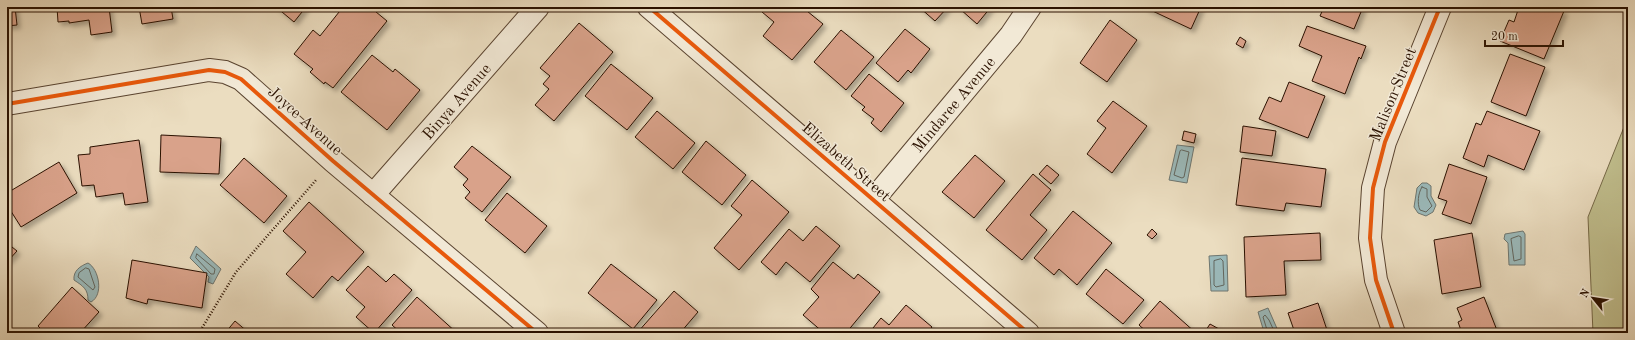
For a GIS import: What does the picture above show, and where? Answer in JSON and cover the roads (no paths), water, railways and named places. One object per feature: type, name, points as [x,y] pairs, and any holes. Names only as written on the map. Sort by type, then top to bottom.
[{"type":"street","name":"Binya Avenue","points":[[373,195],[538,7]]},
{"type":"street","name":"Elizabeth Street","points":[[649,7],[1028,333]]},
{"type":"street","name":"Mindaree Avenue","points":[[874,199],[1011,35],[1030,7]]},
{"type":"street","name":"Malison Street","points":[[1394,333],[1376,280],[1371,245],[1372,188],[1385,142],[1440,7]]},
{"type":"street","name":"Joyce Avenue","points":[[7,104],[209,70],[225,72],[241,79],[333,161],[537,333]]},
{"type":"water","points":[[1177,145],[1194,147],[1187,183],[1169,180]]},
{"type":"water","points":[[1422,183],[1427,183],[1431,186],[1431,196],[1436,205],[1433,212],[1426,216],[1418,213],[1414,207],[1417,188]]},
{"type":"water","points":[[1523,231],[1525,234],[1525,265],[1509,265],[1508,243],[1504,239],[1505,234]]},
{"type":"water","points":[[196,246],[221,269],[213,284],[208,282],[209,277],[190,258]]},
{"type":"water","points":[[1227,255],[1228,291],[1211,291],[1209,256]]},
{"type":"water","points":[[88,263],[95,271],[99,288],[98,294],[91,302],[88,300],[87,293],[84,288],[74,280],[78,269]]},
{"type":"water","points":[[1268,308],[1279,333],[1264,332],[1258,312]]}]
